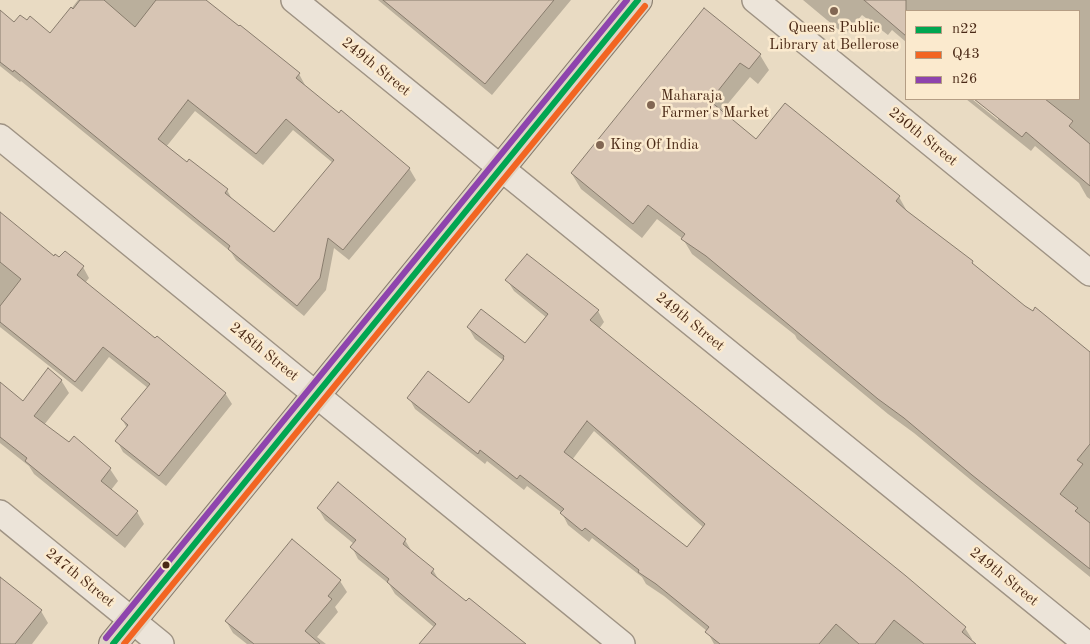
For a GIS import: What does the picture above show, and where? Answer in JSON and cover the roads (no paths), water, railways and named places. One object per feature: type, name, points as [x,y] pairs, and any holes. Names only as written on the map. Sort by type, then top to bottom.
[{"type":"main road","points":[[112,644],[638,0]]},
{"type":"street","name":"249th Street","points":[[294,0],[1087,644]]},
{"type":"street","name":"250th Street","points":[[755,0],[1090,273]]},
{"type":"street","name":"248th Street","points":[[0,137],[622,644]]},
{"type":"street","name":"247th Street","points":[[0,512],[161,644]]},
{"type":"place","name":"Queens Public Library at Bellerose","points":[[834,11]]},
{"type":"place","name":"Maharaja Farmer's Market","points":[[651,105]]},
{"type":"place","name":"King Of India","points":[[600,145]]}]
